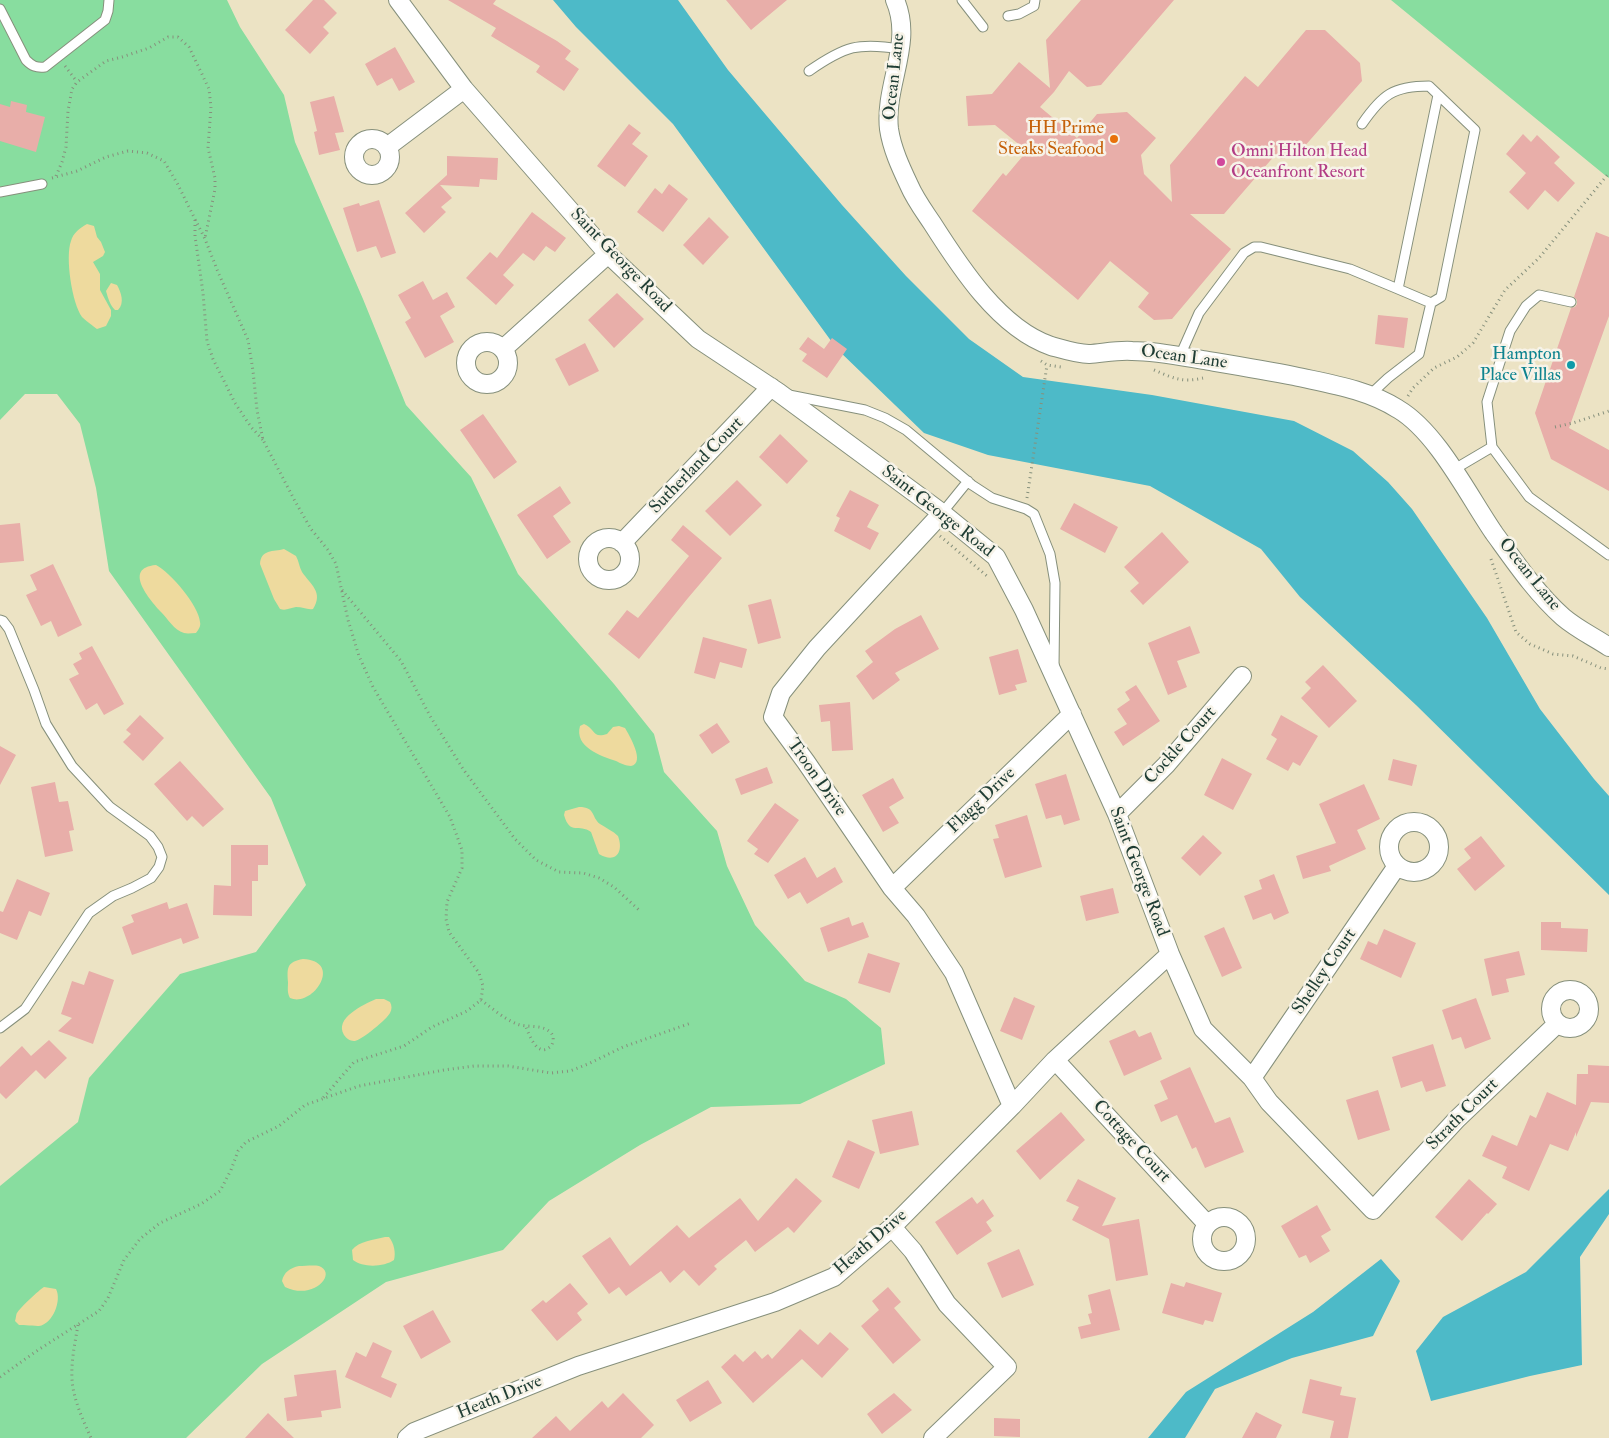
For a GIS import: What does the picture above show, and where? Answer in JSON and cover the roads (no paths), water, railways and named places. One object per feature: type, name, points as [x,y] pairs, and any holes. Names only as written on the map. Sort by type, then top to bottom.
[{"type":"street","name":"Saint George Road","points":[[398,0],[464,89],[608,254],[698,339],[775,390],[942,513],[996,557],[1024,610],[1117,814],[1170,954],[1203,1029],[1252,1078],[1269,1102],[1373,1210]]},
{"type":"street","name":"Ocean Lane","points":[[895,0],[902,31],[901,49],[889,108],[889,129],[896,155],[911,189],[946,245],[1000,313],[1023,332],[1050,346],[1085,354],[1132,351],[1180,356],[1262,370],[1371,394],[1407,415],[1443,454],[1494,533],[1547,602],[1566,619],[1609,647]]},
{"type":"street","points":[[387,147],[464,89]]},
{"type":"street","points":[[503,348],[608,254]]},
{"type":"street","name":"Sutherland Court","points":[[622,543],[775,390]]},
{"type":"street","name":"Troon Drive","points":[[942,513],[817,648],[781,693],[772,718],[806,762],[892,888],[916,916],[954,973],[1012,1106]]},
{"type":"street","name":"Cockle Court","points":[[1117,814],[1166,765],[1242,676]]},
{"type":"street","name":"Flagg Drive","points":[[892,888],[1072,714]]},
{"type":"street","name":"Shelley Court","points":[[1252,1078],[1397,866]]},
{"type":"street","name":"Heath Drive","points":[[407,1438],[414,1432],[578,1366],[775,1302],[834,1277],[892,1227],[1055,1060],[1170,954]]},
{"type":"street","name":"Strath Court","points":[[1373,1210],[1457,1120],[1557,1024]]},
{"type":"street","name":"Cottage Court","points":[[1055,1060],[1207,1224]]},
{"type":"street","points":[[892,1227],[913,1251],[947,1304],[1007,1367],[932,1438]]},
{"type":"lane","points":[[0,5],[4,0]]},
{"type":"lane","points":[[0,9],[26,60],[31,66],[38,68],[45,67],[105,20],[109,0]]},
{"type":"lane","points":[[962,0],[983,27]]},
{"type":"lane","points":[[1008,16],[1019,14],[1034,6],[1036,0]]},
{"type":"lane","points":[[810,71],[833,54],[855,47],[870,45],[901,49]]},
{"type":"lane","points":[[1362,124],[1375,105],[1389,94],[1409,86],[1429,86],[1475,130],[1441,297],[1431,304],[1419,354],[1371,394]]},
{"type":"lane","points":[[1398,289],[1438,95]]},
{"type":"lane","points":[[0,192],[42,184]]},
{"type":"lane","points":[[1180,356],[1199,313],[1244,253],[1254,247],[1261,247],[1350,269],[1431,304]]},
{"type":"lane","points":[[1571,302],[1538,295],[1526,306],[1510,331],[1487,402],[1492,447],[1529,497],[1609,555]]},
{"type":"lane","points":[[775,390],[865,410],[885,418],[906,430],[968,481],[992,498],[1026,509],[1034,514],[1050,554],[1055,583],[1054,675]]},
{"type":"lane","points":[[1453,470],[1492,447]]},
{"type":"lane","name":"Troon Drive","points":[[942,513],[968,481]]},
{"type":"lane","points":[[0,620],[9,629],[46,724],[72,766],[110,806],[150,836],[162,857],[159,867],[151,878],[113,896],[89,913],[25,1009],[0,1028]]},
{"type":"water","points":[[553,0],[678,0],[728,70],[842,205],[906,276],[969,339],[1023,377],[1152,395],[1294,421],[1353,451],[1388,482],[1412,509],[1487,618],[1540,709],[1609,796],[1609,895],[1416,705],[1300,597],[1261,549],[1150,486],[988,455],[924,433],[837,349],[673,124],[576,27]]},
{"type":"water","points":[[1609,1189],[1609,1214],[1580,1257],[1582,1365],[1431,1401],[1416,1351],[1443,1317],[1526,1272]]},
{"type":"water","points":[[1381,1259],[1400,1281],[1373,1336],[1292,1358],[1215,1389],[1185,1438],[1148,1438],[1186,1392],[1313,1312]]},
{"type":"place","name":"HH Prime Steaks Seafood","points":[[1114,139]]},
{"type":"place","name":"Omni Hilton Head Oceanfront Resort","points":[[1221,162]]},
{"type":"place","name":"Hampton Place Villas","points":[[1571,365]]}]
